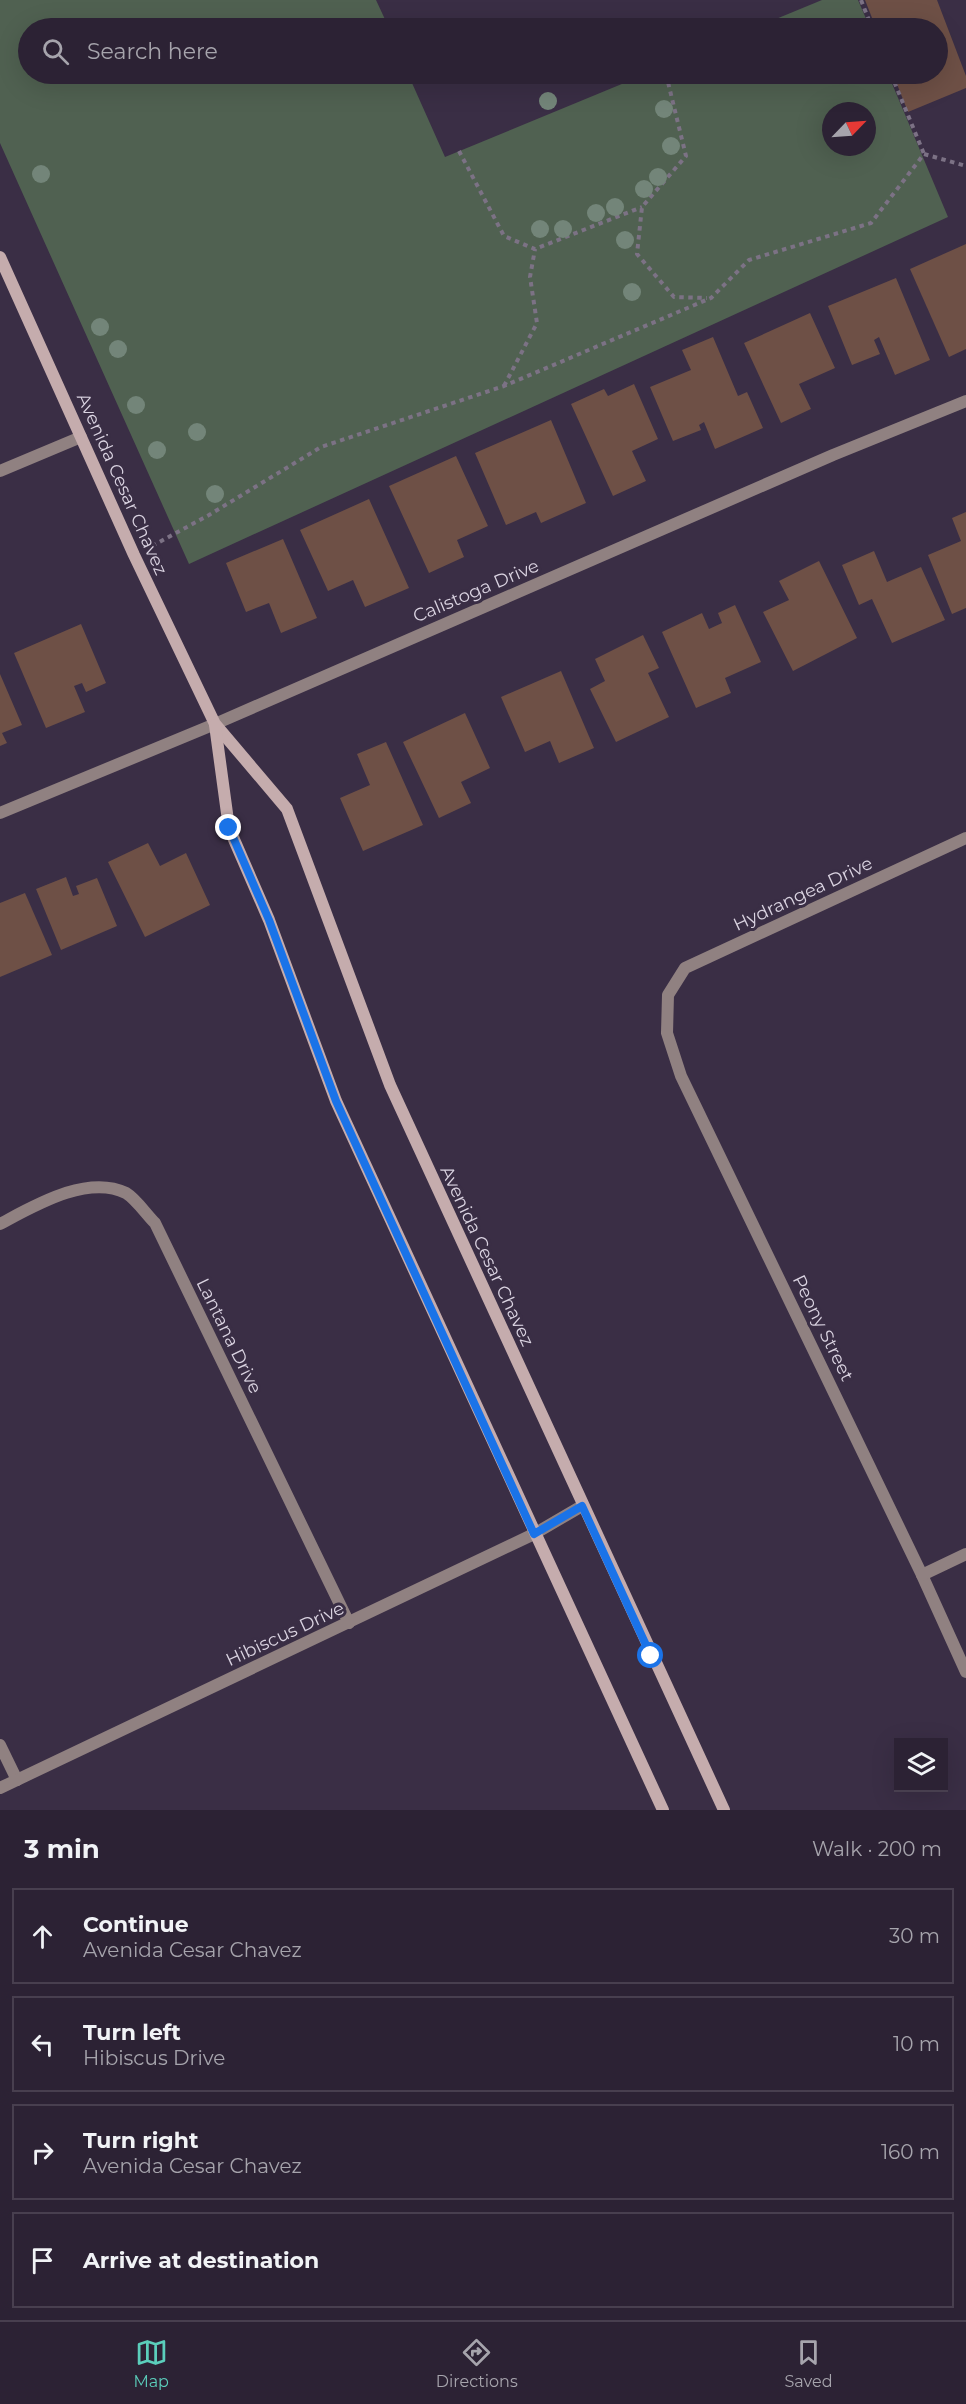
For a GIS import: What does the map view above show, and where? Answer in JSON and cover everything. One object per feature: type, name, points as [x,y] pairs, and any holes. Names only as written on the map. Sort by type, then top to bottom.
[{"type":"street","name":"Avenida Cesar Chavez","points":[[0,257],[134,555],[215,724],[286,809],[390,1085],[724,1810]]},
{"type":"street","name":"Calistoga Drive","points":[[0,813],[215,724],[833,454],[966,401]]},
{"type":"street","points":[[0,471],[81,437]]},
{"type":"street","name":"Avenida Cesar Chavez","points":[[215,724],[229,828],[269,920],[331,1090],[663,1810]]},
{"type":"street","name":"Hydrangea Drive","points":[[668,995],[685,968],[966,838]]},
{"type":"street","name":"Peony Street","points":[[668,995],[667,1033],[681,1076],[922,1575],[966,1672]]},
{"type":"street","name":"Lantana Drive","points":[[0,1224],[46,1200],[89,1186],[126,1193],[155,1223],[349,1623]]},
{"type":"street","name":"Hibiscus Drive","points":[[0,1788],[534,1534],[582,1506]]},
{"type":"street","points":[[922,1575],[966,1554]]},
{"type":"street","points":[[0,1745],[17,1780]]},
{"type":"path","points":[[861,0],[868,18]]},
{"type":"path","points":[[459,152],[504,236],[535,249],[642,207],[686,156],[668,84]]},
{"type":"path","points":[[895,84],[924,154]]},
{"type":"path","points":[[924,154],[966,166]]},
{"type":"path","points":[[134,555],[209,516],[321,447],[504,386],[711,298],[749,260],[871,223],[924,154]]},
{"type":"path","points":[[642,207],[637,255],[674,297],[711,298]]},
{"type":"path","points":[[504,386],[537,323],[530,277],[535,249]]},
{"type":"green space","points":[[0,0],[376,0],[384,18],[18,18],[18,84],[412,84],[445,157],[622,84],[892,84],[948,217],[189,564],[0,143]]},
{"type":"green space","points":[[822,0],[858,0],[866,18],[778,18]]},
{"type":"building","points":[[865,0],[937,0],[944,18],[872,18]]},
{"type":"building","points":[[948,29],[966,76],[966,88],[908,112],[897,84],[948,84]]},
{"type":"building","points":[[966,244],[966,349],[949,357],[910,269]]},
{"type":"building","points":[[896,278],[930,360],[895,375],[879,337],[874,340],[880,354],[852,365],[828,306]]},
{"type":"building","points":[[810,313],[835,368],[799,384],[811,409],[781,423],[744,343]]},
{"type":"building","points":[[713,337],[738,396],[747,392],[763,428],[715,449],[704,422],[699,425],[701,430],[673,441],[650,387],[691,370],[682,350]]},
{"type":"building","points":[[634,384],[658,439],[632,451],[646,481],[613,496],[571,404],[604,389],[608,396]]},
{"type":"building","points":[[551,420],[586,503],[541,523],[536,512],[506,525],[475,453]]},
{"type":"building","points":[[456,456],[488,526],[457,540],[464,557],[429,573],[389,486]]},
{"type":"building","points":[[369,499],[409,588],[365,607],[353,580],[328,591],[300,530]]},
{"type":"building","points":[[966,512],[966,608],[952,614],[928,555],[961,541],[952,518]]},
{"type":"building","points":[[283,539],[317,618],[281,633],[269,603],[246,612],[226,563]]},
{"type":"building","points":[[874,551],[887,582],[921,567],[945,620],[892,643],[872,599],[859,605],[842,565]]},
{"type":"building","points":[[819,561],[857,638],[793,671],[763,612],[789,600],[779,581]]},
{"type":"building","points":[[735,605],[761,662],[725,678],[731,693],[696,708],[662,632],[702,613],[709,629],[722,623],[718,613]]},
{"type":"building","points":[[81,624],[106,683],[86,692],[82,683],[74,686],[85,712],[46,728],[14,653]]},
{"type":"building","points":[[643,635],[659,668],[648,673],[669,717],[616,742],[590,689],[605,681],[595,659]]},
{"type":"building","points":[[561,671],[594,748],[559,763],[550,741],[525,752],[501,697]]},
{"type":"building","points":[[0,674],[22,725],[2,733],[7,743],[0,746]]},
{"type":"building","points":[[465,713],[490,768],[461,782],[471,803],[439,818],[403,742]]},
{"type":"building","points":[[386,742],[423,825],[363,851],[340,798],[370,785],[357,754]]},
{"type":"building","points":[[148,843],[160,866],[186,853],[210,905],[145,937],[108,862]]},
{"type":"building","points":[[66,877],[73,896],[79,894],[76,886],[97,878],[117,926],[61,950],[36,889]]},
{"type":"building","points":[[25,893],[52,955],[0,977],[0,903]]},
{"type":"route","points":[[229,828],[269,920],[301,1013],[336,1101],[534,1534],[582,1506],[651,1656]]}]
